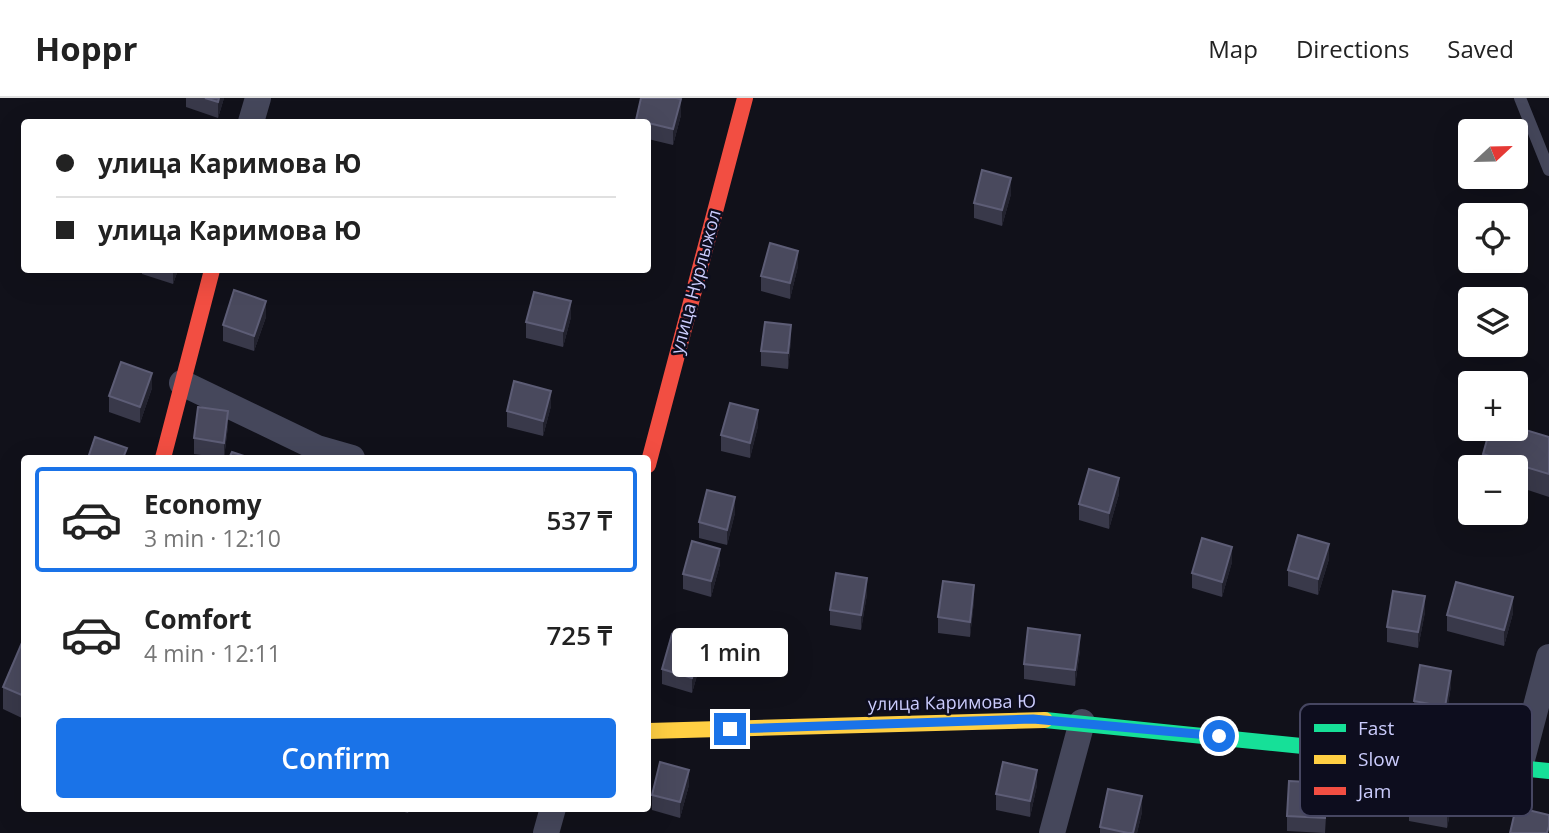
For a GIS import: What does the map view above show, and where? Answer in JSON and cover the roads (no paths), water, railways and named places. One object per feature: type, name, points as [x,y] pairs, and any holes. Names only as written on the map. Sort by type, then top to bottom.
[{"type":"street","points":[[252,119],[258,98]]},
{"type":"street","name":"улица Нурлыжол","points":[[651,455],[745,98]]},
{"type":"street","points":[[164,455],[211,273]]},
{"type":"street","points":[[183,383],[317,448],[342,455]]},
{"type":"street","points":[[1532,721],[1549,657]]},
{"type":"street","name":"улица Каримова Ю","points":[[651,732],[1033,719],[1300,744]]},
{"type":"street","points":[[1052,833],[1082,722]]},
{"type":"street","points":[[546,833],[552,812]]},
{"type":"lane","points":[[1520,98],[1549,170]]}]
